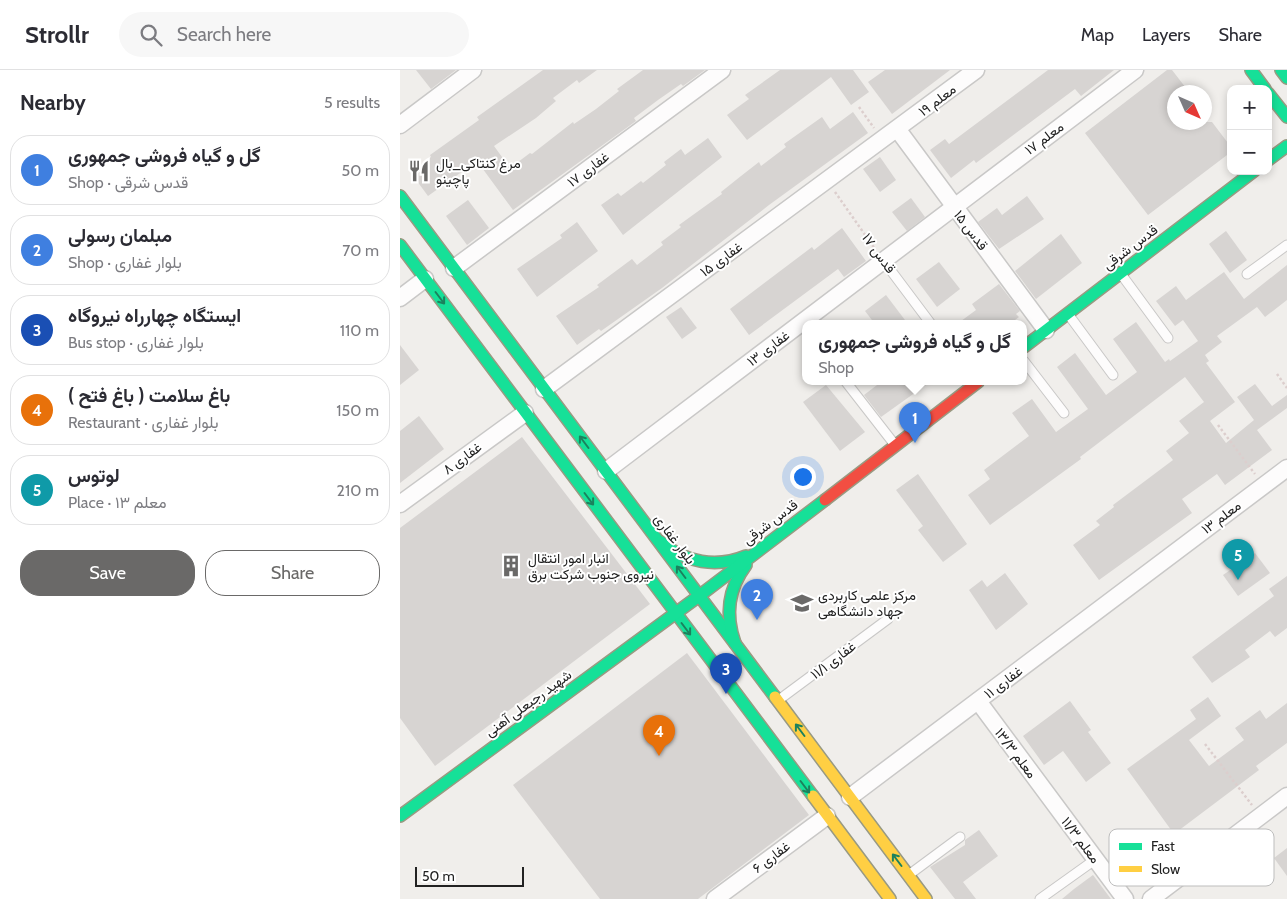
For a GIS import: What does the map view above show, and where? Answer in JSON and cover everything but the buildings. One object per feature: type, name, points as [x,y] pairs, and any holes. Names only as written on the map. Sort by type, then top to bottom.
[{"type":"main road","points":[[1251,70],[1262,85]]},
{"type":"main road","points":[[1281,70],[1287,78]]},
{"type":"main road","points":[[1272,98],[1287,118]]},
{"type":"main road","points":[[1272,157],[1287,146]]},
{"type":"main road","name":"قدس شرقی","points":[[1027,345],[1249,175]]},
{"type":"main road","name":"بلوار غفاری","points":[[400,196],[926,899]]},
{"type":"main road","points":[[400,245],[674,614],[890,899]]},
{"type":"main road","name":"قدس شرقی","points":[[674,614],[973,385]]},
{"type":"main road","points":[[652,534],[669,550],[688,558],[704,561],[739,560],[757,551]]},
{"type":"main road","points":[[737,647],[728,628],[727,610],[731,591],[740,572],[757,551]]},
{"type":"main road","name":"شهید رجبعلی آهنی","points":[[400,816],[674,614]]},
{"type":"street","points":[[400,125],[473,70]]},
{"type":"street","name":"غفاری ۱۷","points":[[454,268],[722,70]]},
{"type":"street","name":"معلم ۱۹","points":[[898,130],[976,70]]},
{"type":"street","name":"معلم ۱۷","points":[[953,207],[1135,70]]},
{"type":"street","name":"غفاری ۱۵","points":[[544,389],[898,130]]},
{"type":"street","name":"قدس ۱۵","points":[[898,130],[953,207],[1046,330]]},
{"type":"street","name":"غفاری ۱۳","points":[[811,320],[883,260],[953,207]]},
{"type":"street","points":[[400,298],[425,279]]},
{"type":"street","name":"غفاری ۱۳","points":[[606,471],[802,327]]},
{"type":"street","name":"غفاری ۸","points":[[400,504],[525,413]]},
{"type":"street","name":"معلم ۱۳","points":[[1155,567],[1287,468]]},
{"type":"street","name":"غفاری ۱۱","points":[[850,797],[1155,567]]},
{"type":"street","name":"معلم ۱۳/۳","points":[[978,701],[1055,805]]},
{"type":"street","points":[[1243,829],[1287,796]]},
{"type":"street","name":"معلم ۱۱/۳","points":[[1055,805],[1109,876]]},
{"type":"street","name":"غفاری ۶","points":[[715,899],[827,816]]},
{"type":"street","name":"معلم ۱۱/۳","points":[[1116,886],[1126,899]]},
{"type":"street","points":[[1151,899],[1168,886]]},
{"type":"lane","points":[[1247,274],[1287,245]]},
{"type":"lane","name":"قدس ۱۷","points":[[883,260],[928,320]]},
{"type":"lane","points":[[1120,273],[1168,338]]},
{"type":"lane","points":[[1068,313],[1113,375]]},
{"type":"lane","points":[[1027,365],[1064,413]]},
{"type":"lane","points":[[848,385],[895,446]]},
{"type":"lane","name":"غفاری ۱۱/۱","points":[[778,700],[888,619]]},
{"type":"lane","points":[[908,875],[960,837]]},
{"type":"lane","points":[[1040,899],[1096,859]]},
{"type":"path","points":[[859,107],[882,141]]},
{"type":"path","name":"قدس ۱۷","points":[[828,181],[883,260]]},
{"type":"path","points":[[1277,374],[1287,388]]},
{"type":"path","points":[[1218,425],[1264,486]]},
{"type":"path","points":[[1205,744],[1260,816]]},
{"type":"traffic: fast","points":[[1251,70],[1262,85]]},
{"type":"traffic: fast","points":[[1281,70],[1287,78]]},
{"type":"traffic: fast","points":[[1272,98],[1287,117]]},
{"type":"traffic: fast","points":[[1272,157],[1287,146]]},
{"type":"traffic: fast","points":[[1027,345],[1249,175]]},
{"type":"traffic: fast","points":[[400,196],[775,697]]},
{"type":"traffic: fast","points":[[400,245],[813,796]]},
{"type":"traffic: fast","points":[[400,816],[699,596],[825,500]]},
{"type":"traffic: fast","points":[[661,542],[680,555],[702,561],[724,562],[746,556]]},
{"type":"traffic: fast","points":[[735,643],[730,622],[730,602],[735,583],[746,565]]},
{"type":"traffic: slow","points":[[775,697],[926,899]]},
{"type":"traffic: slow","points":[[813,796],[890,899]]},
{"type":"traffic: jam","points":[[825,500],[974,385]]},
{"type":"place","name":"مرغ کنتاکی_بال پاچینو","points":[[419,171]]},
{"type":"place","name":"گل و گیاه فروشی جمهوری","points":[[915,443]]},
{"type":"place","name":"انبار امور انتقال نیروی جنوب شرکت برق","points":[[511,566]]},
{"type":"place","name":"لوتوس","points":[[1238,580]]},
{"type":"place","name":"مرکز علمی کاربردی جهاد دانشگاهی","points":[[802,603]]},
{"type":"place","name":"مبلمان رسولی","points":[[757,620]]},
{"type":"place","name":"ایستگاه چهارراه نیروگاه","points":[[726,694]]},
{"type":"place","name":"باغ سلامت ( باغ فتح )","points":[[659,756]]}]
